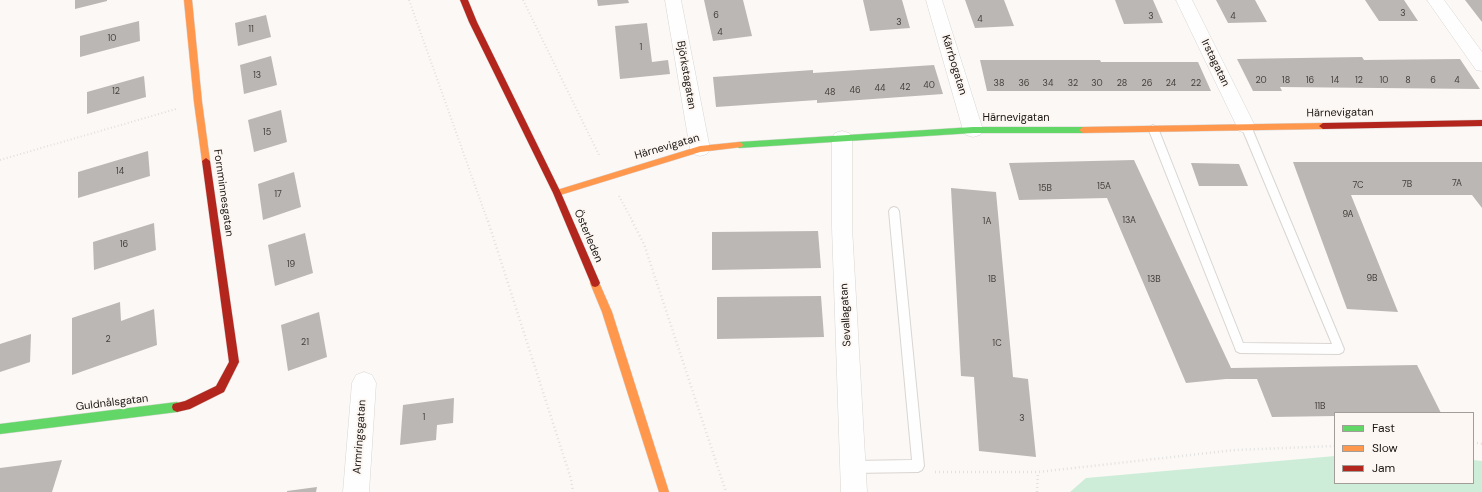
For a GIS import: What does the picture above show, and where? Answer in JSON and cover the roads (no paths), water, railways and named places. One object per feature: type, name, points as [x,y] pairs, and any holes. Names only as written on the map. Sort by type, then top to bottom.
[{"type":"street","name":"Fornminnesgatan","points":[[188,0],[198,102],[234,362],[222,385]]},
{"type":"street","name":"Österleden","points":[[464,0],[473,22],[557,193],[607,312],[664,492]]},
{"type":"street","name":"Björkstagatan","points":[[673,0],[700,149]]},
{"type":"street","name":"Kärrbogatan","points":[[934,0],[973,130]]},
{"type":"street","name":"Irstagatan","points":[[1184,0],[1246,126]]},
{"type":"street","points":[[1435,0],[1482,65]]},
{"type":"street","name":"Härnevigatan","points":[[557,193],[700,149],[755,143],[973,130],[1482,123]]},
{"type":"street","name":"Sevallagatan","points":[[842,138],[842,227],[854,492]]},
{"type":"street","name":"Armringsgatan","points":[[356,492],[364,383]]},
{"type":"street","name":"Guldnålsgatan","points":[[0,429],[186,406],[220,390],[222,385]]},
{"type":"lane","points":[[1153,128],[1240,348],[1338,349],[1246,126]]},
{"type":"lane","points":[[852,467],[918,466],[894,211]]}]
